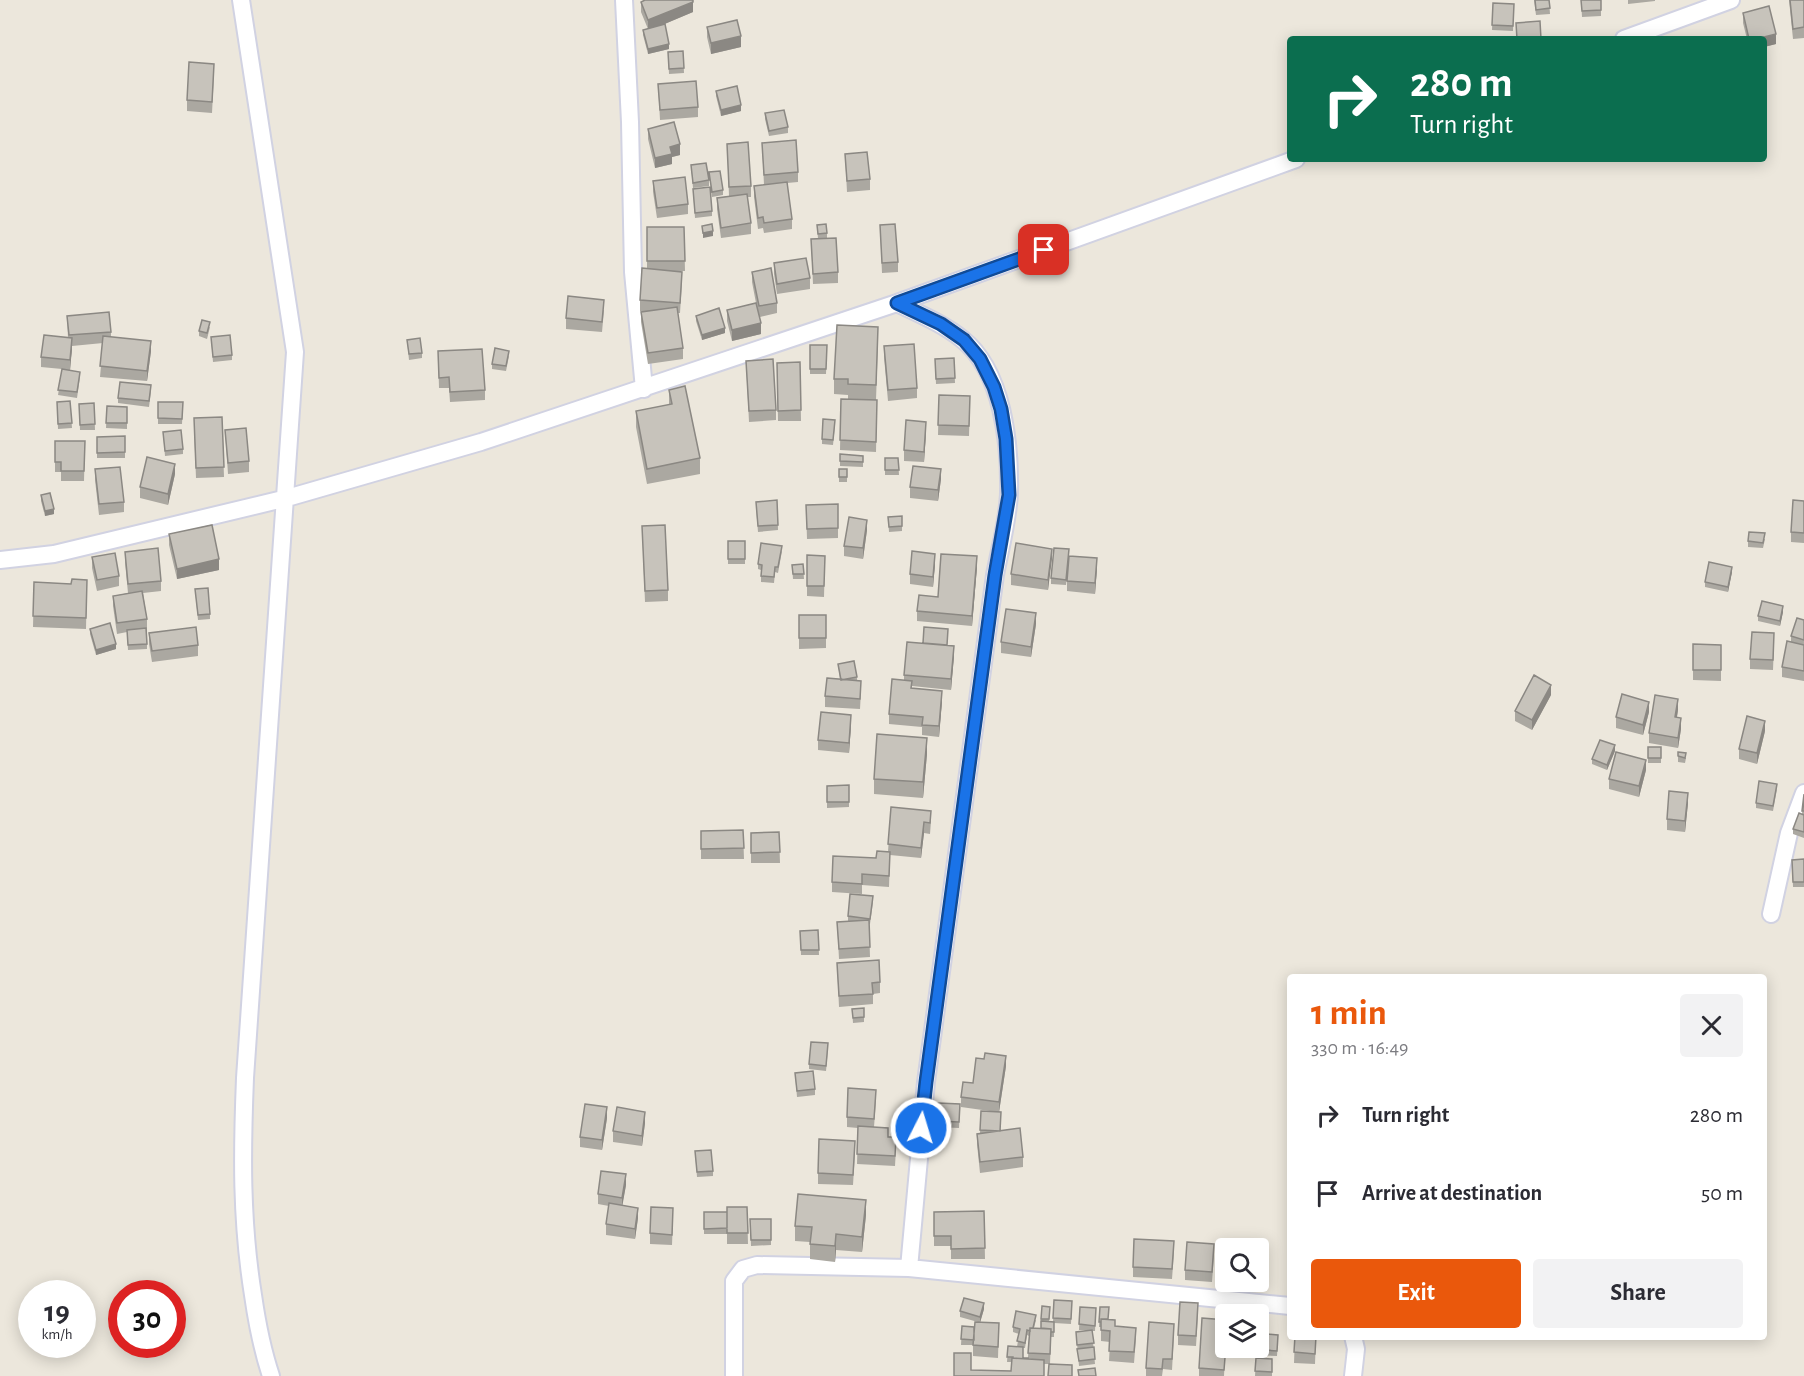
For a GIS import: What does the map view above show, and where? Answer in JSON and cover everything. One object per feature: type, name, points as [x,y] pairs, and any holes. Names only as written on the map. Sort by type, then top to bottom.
[{"type":"street","points":[[241,0],[296,352],[245,1078],[242,1154],[245,1248],[257,1325],[271,1376]]},
{"type":"street","points":[[624,0],[630,122],[633,272],[644,388]]},
{"type":"street","points":[[1632,36],[1731,0]]},
{"type":"street","points":[[0,560],[54,554],[287,498],[481,442],[897,303],[1288,162]]},
{"type":"street","points":[[897,303],[949,329],[964,340],[980,359],[994,387],[1001,409],[1006,439],[1009,495],[995,575],[926,1082],[909,1268]]},
{"type":"street","points":[[1771,914],[1789,833],[1804,793]]},
{"type":"street","points":[[734,1376],[734,1281],[743,1269],[757,1265],[909,1268],[1287,1306]]},
{"type":"street","points":[[1353,1376],[1356,1349],[1354,1340]]},
{"type":"building","points":[[645,0],[693,0],[693,2],[648,20],[641,2]]},
{"type":"building","points":[[1535,0],[1549,0],[1550,8],[1536,10]]},
{"type":"building","points":[[1581,0],[1601,0],[1601,10],[1582,11]]},
{"type":"building","points":[[1790,0],[1804,0],[1804,27],[1793,29]]},
{"type":"building","points":[[1493,3],[1514,4],[1513,26],[1492,25]]},
{"type":"building","points":[[1769,6],[1776,34],[1748,36],[1743,13]]},
{"type":"building","points":[[737,20],[741,36],[711,43],[707,27]]},
{"type":"building","points":[[1540,21],[1541,36],[1517,36],[1516,23]]},
{"type":"building","points":[[665,24],[669,44],[648,49],[643,30]]},
{"type":"building","points":[[683,51],[684,68],[669,69],[668,52]]},
{"type":"building","points":[[189,62],[214,64],[212,102],[187,100]]},
{"type":"building","points":[[696,81],[698,107],[660,110],[658,84]]},
{"type":"building","points":[[737,86],[741,105],[721,110],[716,91]]},
{"type":"building","points":[[784,110],[788,127],[769,131],[765,113]]},
{"type":"building","points":[[674,122],[680,144],[670,147],[672,154],[655,158],[648,129]]},
{"type":"building","points":[[796,140],[798,172],[764,175],[762,143]]},
{"type":"building","points":[[748,142],[751,186],[729,187],[727,144]]},
{"type":"building","points":[[867,152],[870,179],[847,181],[845,154]]},
{"type":"building","points":[[706,163],[709,180],[693,183],[691,165]]},
{"type":"building","points":[[720,171],[723,190],[712,192],[709,172]]},
{"type":"building","points":[[685,177],[688,204],[657,208],[653,181]]},
{"type":"building","points":[[787,182],[792,219],[764,223],[763,217],[758,218],[754,186]]},
{"type":"building","points":[[710,187],[712,211],[695,213],[693,189]]},
{"type":"building","points":[[747,194],[751,223],[721,228],[717,198]]},
{"type":"building","points":[[712,224],[713,231],[703,233],[702,226]]},
{"type":"building","points":[[826,224],[827,233],[818,234],[817,225]]},
{"type":"building","points":[[895,224],[898,262],[882,263],[880,225]]},
{"type":"building","points":[[647,227],[684,227],[685,261],[647,261]]},
{"type":"building","points":[[836,238],[838,272],[813,274],[811,239]]},
{"type":"building","points":[[806,258],[810,278],[777,284],[774,263]]},
{"type":"building","points":[[642,268],[682,272],[680,303],[640,300]]},
{"type":"building","points":[[771,268],[777,303],[759,306],[752,272]]},
{"type":"building","points":[[568,296],[604,300],[602,322],[566,318]]},
{"type":"building","points":[[756,303],[761,323],[732,330],[727,310]]},
{"type":"building","points":[[677,307],[683,348],[648,353],[641,312]]},
{"type":"building","points":[[719,308],[725,328],[702,335],[696,316]]},
{"type":"building","points":[[109,312],[111,332],[69,335],[67,316]]},
{"type":"building","points":[[202,320],[210,322],[207,333],[199,331]]},
{"type":"building","points":[[837,325],[878,327],[876,385],[848,384],[848,379],[834,379]]},
{"type":"building","points":[[44,335],[72,338],[70,360],[41,357]]},
{"type":"building","points":[[230,335],[232,355],[213,357],[211,337]]},
{"type":"building","points":[[103,336],[151,341],[147,371],[100,366]]},
{"type":"building","points":[[420,338],[422,353],[409,354],[407,340]]},
{"type":"building","points":[[914,344],[917,388],[888,390],[884,346]]},
{"type":"building","points":[[810,345],[827,345],[826,369],[810,369]]},
{"type":"building","points":[[495,348],[509,351],[506,366],[492,364]]},
{"type":"building","points":[[482,349],[485,390],[450,392],[449,377],[439,378],[438,351]]},
{"type":"building","points":[[954,358],[955,378],[936,379],[935,359]]},
{"type":"building","points":[[773,359],[776,410],[749,411],[746,361]]},
{"type":"building","points":[[800,362],[801,410],[778,411],[777,363]]},
{"type":"building","points":[[62,369],[80,372],[77,392],[58,390]]},
{"type":"building","points":[[120,382],[151,385],[149,401],[118,398]]},
{"type":"building","points":[[685,386],[700,458],[647,469],[636,411],[672,404],[669,390]]},
{"type":"building","points":[[939,395],[970,396],[969,426],[938,425]]},
{"type":"building","points":[[841,399],[877,400],[876,442],[840,440]]},
{"type":"building","points":[[70,401],[72,423],[58,424],[57,402]]},
{"type":"building","points":[[158,402],[183,402],[182,419],[158,418]]},
{"type":"building","points":[[94,403],[95,424],[80,425],[79,404]]},
{"type":"building","points":[[107,406],[127,407],[127,423],[106,423]]},
{"type":"building","points":[[222,417],[224,467],[196,468],[194,418]]},
{"type":"building","points":[[823,419],[835,420],[833,440],[822,439]]},
{"type":"building","points":[[906,420],[926,422],[924,452],[904,450]]},
{"type":"building","points":[[246,428],[249,461],[228,463],[225,430]]},
{"type":"building","points":[[181,430],[183,449],[165,451],[163,432]]},
{"type":"building","points":[[125,436],[125,452],[97,453],[97,437]]},
{"type":"building","points":[[55,441],[85,441],[84,471],[61,471],[61,462],[55,462]]},
{"type":"building","points":[[840,454],[863,456],[863,462],[840,461]]},
{"type":"building","points":[[147,457],[175,464],[168,494],[140,487]]},
{"type":"building","points":[[885,458],[898,458],[899,470],[885,470]]},
{"type":"building","points":[[913,466],[941,469],[938,490],[910,487]]},
{"type":"building","points":[[120,467],[124,502],[99,504],[95,469]]},
{"type":"building","points":[[839,469],[847,469],[847,477],[839,477]]},
{"type":"building","points":[[50,493],[54,509],[45,511],[41,495]]},
{"type":"building","points":[[777,500],[778,525],[758,526],[756,502]]},
{"type":"building","points":[[1793,500],[1804,501],[1804,533],[1791,532]]},
{"type":"building","points":[[838,504],[838,528],[807,529],[806,505]]},
{"type":"building","points":[[902,516],[902,526],[889,527],[888,517]]},
{"type":"building","points":[[849,517],[867,520],[863,548],[844,546]]},
{"type":"building","points":[[212,525],[219,559],[177,569],[169,534]]},
{"type":"building","points":[[665,525],[668,590],[645,591],[642,526]]},
{"type":"building","points":[[1749,532],[1765,533],[1763,543],[1748,541]]},
{"type":"building","points":[[728,541],[745,541],[745,559],[728,559]]},
{"type":"building","points":[[761,543],[782,546],[774,577],[761,576],[762,565],[758,564]]},
{"type":"building","points":[[1016,543],[1052,549],[1048,580],[1011,574]]},
{"type":"building","points":[[158,548],[161,581],[128,584],[125,552]]},
{"type":"building","points":[[1054,548],[1069,549],[1066,580],[1051,578]]},
{"type":"building","points":[[912,551],[935,554],[933,577],[910,574]]},
{"type":"building","points":[[115,553],[119,576],[97,580],[92,557]]},
{"type":"building","points":[[941,554],[977,556],[972,616],[917,611],[919,595],[938,597]]},
{"type":"building","points":[[807,555],[825,556],[824,586],[807,586]]},
{"type":"building","points":[[1069,556],[1097,558],[1095,583],[1067,581]]},
{"type":"building","points":[[1709,562],[1732,567],[1728,587],[1705,582]]},
{"type":"building","points":[[803,564],[804,574],[793,574],[792,565]]},
{"type":"building","points":[[72,579],[87,580],[86,618],[33,616],[34,582],[71,584]]},
{"type":"building","points":[[208,588],[210,614],[198,615],[195,589]]},
{"type":"building","points":[[142,591],[147,619],[117,623],[113,596]]},
{"type":"building","points":[[1762,601],[1783,606],[1780,621],[1758,616]]},
{"type":"building","points":[[1006,609],[1036,613],[1031,647],[1001,642]]},
{"type":"building","points":[[799,615],[826,615],[826,638],[799,638]]},
{"type":"building","points":[[1797,618],[1804,620],[1804,640],[1791,636]]},
{"type":"building","points":[[110,623],[116,644],[96,650],[90,629]]},
{"type":"building","points":[[196,627],[198,645],[152,651],[149,633]]},
{"type":"building","points":[[924,627],[948,629],[947,645],[923,643]]},
{"type":"building","points":[[146,628],[147,644],[128,645],[127,630]]},
{"type":"building","points":[[1752,632],[1774,633],[1773,660],[1750,659]]},
{"type":"building","points":[[1787,641],[1804,645],[1804,671],[1782,667]]},
{"type":"building","points":[[907,642],[954,646],[951,679],[904,675]]},
{"type":"building","points":[[1693,644],[1721,645],[1721,670],[1693,670]]},
{"type":"building","points":[[854,661],[857,677],[841,680],[838,664]]},
{"type":"building","points":[[1534,675],[1551,685],[1532,720],[1515,711]]},
{"type":"building","points":[[827,678],[861,681],[860,699],[825,696]]},
{"type":"building","points":[[892,679],[912,681],[911,688],[942,691],[939,726],[922,725],[923,717],[889,714]]},
{"type":"building","points":[[1622,694],[1649,702],[1643,725],[1616,717]]},
{"type":"building","points":[[1655,695],[1678,699],[1675,717],[1681,718],[1678,738],[1649,733]]},
{"type":"building","points":[[821,712],[851,715],[849,743],[818,740]]},
{"type":"building","points":[[1747,716],[1765,721],[1757,753],[1739,749]]},
{"type":"building","points":[[877,734],[927,738],[923,782],[874,779]]},
{"type":"building","points":[[1600,740],[1615,745],[1607,765],[1592,759]]},
{"type":"building","points":[[1648,747],[1661,747],[1661,758],[1648,758]]},
{"type":"building","points":[[1616,752],[1646,760],[1639,786],[1609,779]]},
{"type":"building","points":[[1678,752],[1686,753],[1685,758],[1678,756]]},
{"type":"building","points":[[1759,781],[1777,784],[1773,806],[1756,803]]},
{"type":"building","points":[[849,785],[849,802],[827,802],[827,786]]},
{"type":"building","points":[[1669,791],[1688,793],[1685,821],[1667,819]]},
{"type":"building","points":[[891,807],[931,811],[930,823],[924,822],[921,848],[888,844]]},
{"type":"building","points":[[1799,813],[1804,815],[1804,832],[1793,829]]},
{"type":"building","points":[[743,830],[744,848],[701,849],[701,831]]},
{"type":"building","points":[[779,832],[780,852],[751,853],[751,833]]},
{"type":"building","points":[[877,851],[890,852],[889,876],[862,874],[862,884],[832,882],[833,856],[876,858]]},
{"type":"building","points":[[1804,859],[1804,882],[1793,882],[1792,860]]},
{"type":"building","points":[[850,894],[873,896],[870,919],[848,916]]},
{"type":"building","points":[[869,920],[870,947],[839,949],[837,922]]},
{"type":"building","points":[[818,930],[819,950],[801,950],[800,931]]},
{"type":"building","points":[[879,960],[880,982],[872,983],[873,994],[839,996],[837,963]]},
{"type":"building","points":[[864,1008],[864,1017],[853,1018],[852,1009]]},
{"type":"building","points":[[811,1042],[828,1043],[826,1066],[809,1064]]},
{"type":"building","points":[[985,1053],[1006,1056],[999,1102],[961,1097],[963,1082],[973,1083],[976,1058],[984,1059]]},
{"type":"building","points":[[813,1071],[815,1089],[797,1091],[795,1073]]},
{"type":"building","points":[[848,1088],[876,1090],[874,1119],[847,1117]]},
{"type":"building","points":[[938,1103],[960,1104],[959,1122],[937,1121]]},
{"type":"building","points":[[585,1104],[607,1107],[602,1140],[580,1137]]},
{"type":"building","points":[[617,1107],[645,1112],[642,1136],[613,1131]]},
{"type":"building","points":[[981,1111],[1001,1112],[1000,1131],[980,1130]]},
{"type":"building","points":[[858,1126],[888,1128],[888,1137],[896,1137],[895,1156],[857,1154]]},
{"type":"building","points":[[1020,1128],[1023,1157],[980,1162],[977,1134]]},
{"type":"building","points":[[819,1139],[855,1141],[853,1175],[818,1173]]},
{"type":"building","points":[[711,1150],[713,1171],[697,1172],[695,1151]]},
{"type":"building","points":[[601,1171],[626,1174],[622,1198],[598,1194]]},
{"type":"building","points":[[798,1194],[866,1200],[862,1237],[836,1234],[835,1246],[810,1244],[812,1227],[795,1226]]},
{"type":"building","points":[[609,1203],[638,1208],[635,1229],[606,1224]]},
{"type":"building","points":[[651,1207],[673,1208],[672,1235],[650,1233]]},
{"type":"building","points":[[727,1207],[747,1207],[748,1233],[727,1233]]},
{"type":"building","points":[[984,1211],[985,1248],[951,1249],[951,1236],[934,1236],[934,1212]]},
{"type":"building","points":[[704,1212],[727,1212],[727,1228],[704,1229]]},
{"type":"building","points":[[750,1219],[771,1219],[771,1240],[751,1240]]},
{"type":"building","points":[[1134,1239],[1174,1241],[1172,1269],[1133,1267]]},
{"type":"building","points":[[1187,1242],[1214,1244],[1212,1272],[1185,1270]]},
{"type":"building","points":[[964,1298],[984,1303],[980,1317],[960,1311]]},
{"type":"building","points":[[1054,1300],[1072,1301],[1071,1319],[1053,1318]]},
{"type":"building","points":[[1180,1302],[1198,1303],[1196,1336],[1178,1335]]},
{"type":"building","points":[[1042,1306],[1050,1307],[1049,1319],[1041,1319]]},
{"type":"building","points":[[1080,1307],[1096,1308],[1095,1326],[1079,1324]]},
{"type":"building","points":[[1100,1307],[1109,1307],[1108,1319],[1101,1319],[1099,1322]]},
{"type":"building","points":[[1016,1311],[1036,1315],[1033,1328],[1030,1328],[1030,1331],[1027,1330],[1025,1343],[1017,1341],[1020,1329],[1013,1327]]},
{"type":"building","points":[[1202,1318],[1215,1319],[1215,1358],[1225,1358],[1224,1370],[1199,1368]]},
{"type":"building","points":[[1101,1319],[1115,1320],[1115,1326],[1136,1328],[1134,1352],[1109,1351],[1110,1331],[1101,1330]]},
{"type":"building","points":[[1041,1321],[1054,1322],[1054,1332],[1051,1332],[1051,1329],[1041,1328]]},
{"type":"building","points":[[975,1322],[999,1323],[998,1347],[973,1345]]},
{"type":"building","points":[[1149,1322],[1174,1324],[1172,1359],[1163,1359],[1162,1369],[1146,1368]]},
{"type":"building","points":[[962,1326],[974,1327],[974,1340],[961,1339]]},
{"type":"building","points":[[1030,1328],[1051,1329],[1050,1354],[1028,1353]]},
{"type":"building","points":[[1092,1330],[1094,1343],[1077,1345],[1076,1332]]},
{"type":"building","points":[[1269,1334],[1278,1335],[1277,1351],[1269,1350]]},
{"type":"building","points":[[1295,1340],[1316,1340],[1315,1354],[1294,1352]]},
{"type":"building","points":[[1008,1346],[1023,1347],[1023,1358],[1028,1359],[1007,1357]]},
{"type":"building","points":[[1094,1347],[1095,1359],[1079,1361],[1077,1349]]},
{"type":"building","points":[[954,1353],[971,1353],[971,1370],[1011,1371],[1012,1358],[1044,1360],[1044,1376],[954,1376]]},
{"type":"building","points":[[1256,1358],[1272,1359],[1272,1372],[1255,1371]]},
{"type":"building","points":[[1049,1364],[1072,1365],[1072,1376],[1048,1376]]},
{"type":"building","points":[[1095,1368],[1096,1376],[1079,1376],[1078,1370]]},
{"type":"route","points":[[921,1128],[995,575],[1009,495],[1006,439],[1001,409],[994,387],[980,359],[964,340],[941,324],[897,303],[1044,250]]}]
